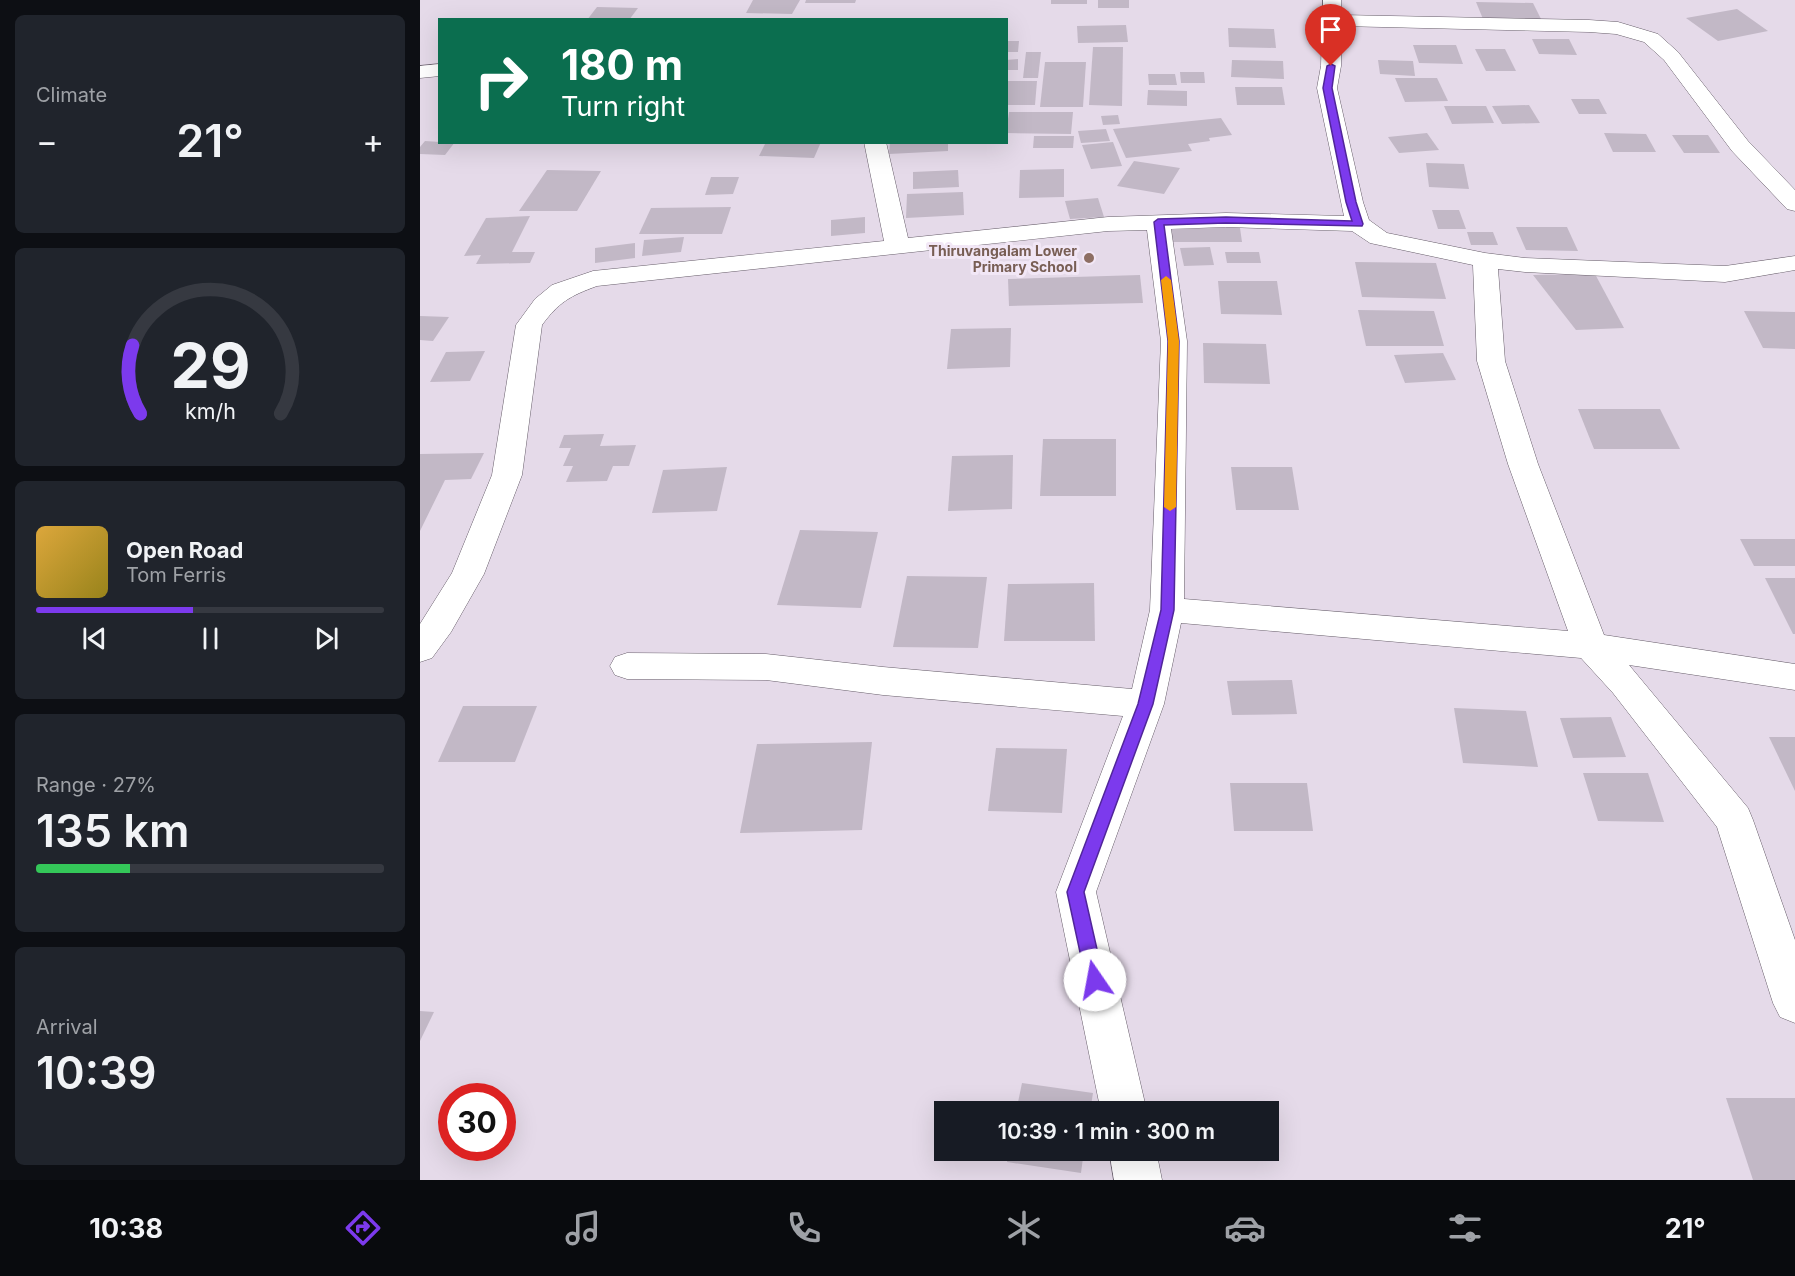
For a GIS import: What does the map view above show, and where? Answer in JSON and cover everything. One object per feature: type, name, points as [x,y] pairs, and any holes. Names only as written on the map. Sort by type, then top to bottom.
[{"type":"street","points":[[1358,224],[1351,202],[1327,88],[1331,66],[1332,10],[1618,28],[1637,32],[1651,38],[1671,56],[1740,146],[1795,204]]},
{"type":"street","points":[[420,72],[438,70]]},
{"type":"street","points":[[875,144],[898,249]]},
{"type":"street","points":[[420,649],[439,623],[468,574],[507,475],[529,325],[544,305],[561,290],[593,279],[898,249],[1108,224],[1226,220],[1358,224],[1379,237],[1485,260],[1525,265],[1725,274],[1795,263]]},
{"type":"street","points":[[1122,1101],[1076,892],[1146,704],[1167,610],[1174,341],[1158,222]]},
{"type":"street","points":[[1485,260],[1491,361],[1523,464],[1591,646],[1625,682],[1734,820],[1795,1003]]},
{"type":"street","points":[[1167,610],[1591,646],[1795,677]]},
{"type":"street","points":[[627,666],[766,667],[883,681],[1146,704]]},
{"type":"street","points":[[1134,1161],[1138,1180]]},
{"type":"building","points":[[753,0],[800,0],[792,14],[746,13]]},
{"type":"building","points":[[806,0],[856,0],[855,3],[805,3]]},
{"type":"building","points":[[1051,0],[1087,0],[1087,4],[1051,4]]},
{"type":"building","points":[[1098,0],[1129,0],[1129,8],[1098,8]]},
{"type":"building","points":[[1476,2],[1533,3],[1542,21],[1483,19]]},
{"type":"building","points":[[597,7],[638,8],[630,18],[589,18]]},
{"type":"building","points":[[1737,9],[1768,31],[1718,41],[1686,18]]},
{"type":"building","points":[[1126,25],[1128,42],[1078,43],[1077,26]]},
{"type":"building","points":[[1228,28],[1274,29],[1276,48],[1229,47]]},
{"type":"building","points":[[1532,39],[1569,39],[1577,55],[1539,54]]},
{"type":"building","points":[[1008,41],[1019,41],[1018,52],[1008,52]]},
{"type":"building","points":[[1413,45],[1456,45],[1463,64],[1419,63]]},
{"type":"building","points":[[1093,47],[1123,47],[1122,106],[1089,105]]},
{"type":"building","points":[[1475,49],[1505,49],[1516,71],[1486,71]]},
{"type":"building","points":[[1026,52],[1041,52],[1038,78],[1023,78]]},
{"type":"building","points":[[1018,59],[1018,70],[1008,70],[1008,60]]},
{"type":"building","points":[[1232,60],[1283,61],[1284,79],[1231,77]]},
{"type":"building","points":[[1378,60],[1413,61],[1415,76],[1380,74]]},
{"type":"building","points":[[1045,62],[1086,62],[1083,107],[1040,107]]},
{"type":"building","points":[[1180,72],[1204,72],[1205,83],[1181,83]]},
{"type":"building","points":[[1148,74],[1175,74],[1177,85],[1149,85]]},
{"type":"building","points":[[1395,78],[1437,78],[1448,101],[1405,102]]},
{"type":"building","points":[[1008,81],[1037,81],[1035,105],[1008,105]]},
{"type":"building","points":[[1235,87],[1282,87],[1285,105],[1237,105]]},
{"type":"building","points":[[1148,90],[1187,91],[1187,106],[1147,105]]},
{"type":"building","points":[[1571,99],[1599,99],[1607,114],[1579,114]]},
{"type":"building","points":[[1529,105],[1540,123],[1502,124],[1492,106]]},
{"type":"building","points":[[1444,106],[1486,106],[1494,123],[1452,124]]},
{"type":"building","points":[[1009,112],[1073,112],[1071,134],[1008,133]]},
{"type":"building","points":[[1118,115],[1120,124],[1103,125],[1101,116]]},
{"type":"building","points":[[1221,118],[1232,135],[1188,144],[1192,151],[1126,158],[1113,129]]},
{"type":"building","points":[[1106,129],[1110,141],[1081,143],[1078,131]]},
{"type":"building","points":[[1427,133],[1439,150],[1399,153],[1388,137]]},
{"type":"building","points":[[1604,133],[1646,134],[1656,152],[1613,152]]},
{"type":"building","points":[[1672,135],[1708,135],[1720,153],[1684,153]]},
{"type":"building","points":[[1034,136],[1074,136],[1073,148],[1033,148]]},
{"type":"building","points":[[425,141],[453,144],[445,155],[420,154],[420,147]]},
{"type":"building","points":[[1113,142],[1122,166],[1091,169],[1082,145]]},
{"type":"building","points":[[765,144],[820,144],[814,158],[759,156]]},
{"type":"building","points":[[890,144],[948,144],[948,151],[889,154]]},
{"type":"building","points":[[1134,161],[1180,168],[1164,194],[1117,186]]},
{"type":"building","points":[[1426,163],[1464,164],[1469,189],[1429,187]]},
{"type":"building","points":[[1064,169],[1064,197],[1019,198],[1020,170]]},
{"type":"building","points":[[547,170],[601,171],[577,211],[519,211]]},
{"type":"building","points":[[958,170],[959,187],[913,189],[913,172]]},
{"type":"building","points":[[711,177],[739,177],[733,194],[705,195]]},
{"type":"building","points":[[963,192],[964,215],[906,218],[907,194]]},
{"type":"building","points":[[1098,198],[1104,217],[1070,219],[1065,201]]},
{"type":"building","points":[[731,207],[722,234],[639,234],[651,208]]},
{"type":"building","points":[[1432,210],[1459,210],[1466,229],[1438,229]]},
{"type":"building","points":[[530,216],[512,252],[535,252],[530,263],[476,264],[481,255],[464,256],[486,218]]},
{"type":"building","points":[[865,217],[865,233],[831,236],[831,220]]},
{"type":"building","points":[[1516,227],[1567,227],[1578,251],[1526,250]]},
{"type":"building","points":[[1170,228],[1240,228],[1242,242],[1170,242]]},
{"type":"building","points":[[1467,232],[1493,232],[1498,245],[1471,245]]},
{"type":"building","points":[[684,237],[681,252],[642,256],[644,240]]},
{"type":"building","points":[[635,243],[635,258],[595,263],[595,248]]},
{"type":"building","points":[[1210,247],[1214,265],[1184,266],[1180,248]]},
{"type":"building","points":[[1225,252],[1259,252],[1261,263],[1227,263]]},
{"type":"building","points":[[1355,262],[1436,263],[1446,299],[1362,297]]},
{"type":"building","points":[[1595,274],[1624,328],[1576,330],[1533,275]]},
{"type":"building","points":[[1140,275],[1143,303],[1009,306],[1008,279]]},
{"type":"building","points":[[1218,281],[1277,281],[1282,315],[1221,314]]},
{"type":"building","points":[[1358,310],[1434,311],[1444,346],[1366,346]]},
{"type":"building","points":[[1744,311],[1795,312],[1795,349],[1763,348]]},
{"type":"building","points":[[420,316],[449,317],[433,341],[420,340]]},
{"type":"building","points":[[1011,328],[1010,367],[947,369],[951,329]]},
{"type":"building","points":[[1203,343],[1266,344],[1270,384],[1204,383]]},
{"type":"building","points":[[485,351],[470,381],[430,382],[446,352]]},
{"type":"building","points":[[1443,353],[1456,380],[1405,383],[1394,355]]},
{"type":"building","points":[[1578,409],[1660,409],[1680,449],[1594,449]]},
{"type":"building","points":[[604,434],[600,446],[636,445],[629,466],[613,466],[607,481],[566,482],[573,466],[563,466],[571,448],[559,448],[564,435]]},
{"type":"building","points":[[1043,439],[1116,439],[1116,496],[1040,496]]},
{"type":"building","points":[[484,453],[471,479],[445,480],[420,531],[420,454]]},
{"type":"building","points":[[1013,455],[1012,509],[948,511],[952,456]]},
{"type":"building","points":[[727,467],[717,511],[652,513],[663,470]]},
{"type":"building","points":[[1231,467],[1292,467],[1299,510],[1236,510]]},
{"type":"building","points":[[800,530],[878,532],[861,608],[777,605]]},
{"type":"building","points":[[1740,539],[1795,539],[1795,566],[1754,566]]},
{"type":"building","points":[[907,576],[987,577],[978,648],[893,647]]},
{"type":"building","points":[[1765,578],[1795,578],[1795,634],[1793,634]]},
{"type":"building","points":[[1094,583],[1095,641],[1004,641],[1008,584]]},
{"type":"building","points":[[1292,680],[1297,714],[1232,715],[1227,681]]},
{"type":"building","points":[[463,706],[537,706],[515,762],[438,762]]},
{"type":"building","points":[[1454,708],[1526,711],[1538,767],[1463,763]]},
{"type":"building","points":[[1611,717],[1626,757],[1573,758],[1560,718]]},
{"type":"building","points":[[1769,737],[1795,737],[1795,791]]},
{"type":"building","points":[[872,742],[862,830],[740,833],[757,744]]},
{"type":"building","points":[[996,748],[1067,749],[1062,813],[988,811]]},
{"type":"building","points":[[1583,773],[1648,773],[1664,822],[1598,821]]},
{"type":"building","points":[[1230,783],[1307,783],[1313,831],[1234,831]]},
{"type":"building","points":[[420,1011],[434,1012],[420,1041]]},
{"type":"building","points":[[1022,1083],[1093,1093],[1092,1101],[1018,1101]]},
{"type":"building","points":[[1726,1098],[1795,1098],[1795,1180],[1753,1180]]},
{"type":"building","points":[[1007,1161],[1083,1161],[1081,1173]]},
{"type":"slow traffic","points":[[1166,280],[1174,341],[1170,507]]},
{"type":"place","name":"Thiruvangalam Lower Primary School","points":[[1089,258]]},
{"type":"route","points":[[1095,980],[1076,892],[1146,704],[1167,610],[1174,341],[1158,222],[1226,220],[1358,224],[1351,202],[1327,88],[1331,66]]}]
